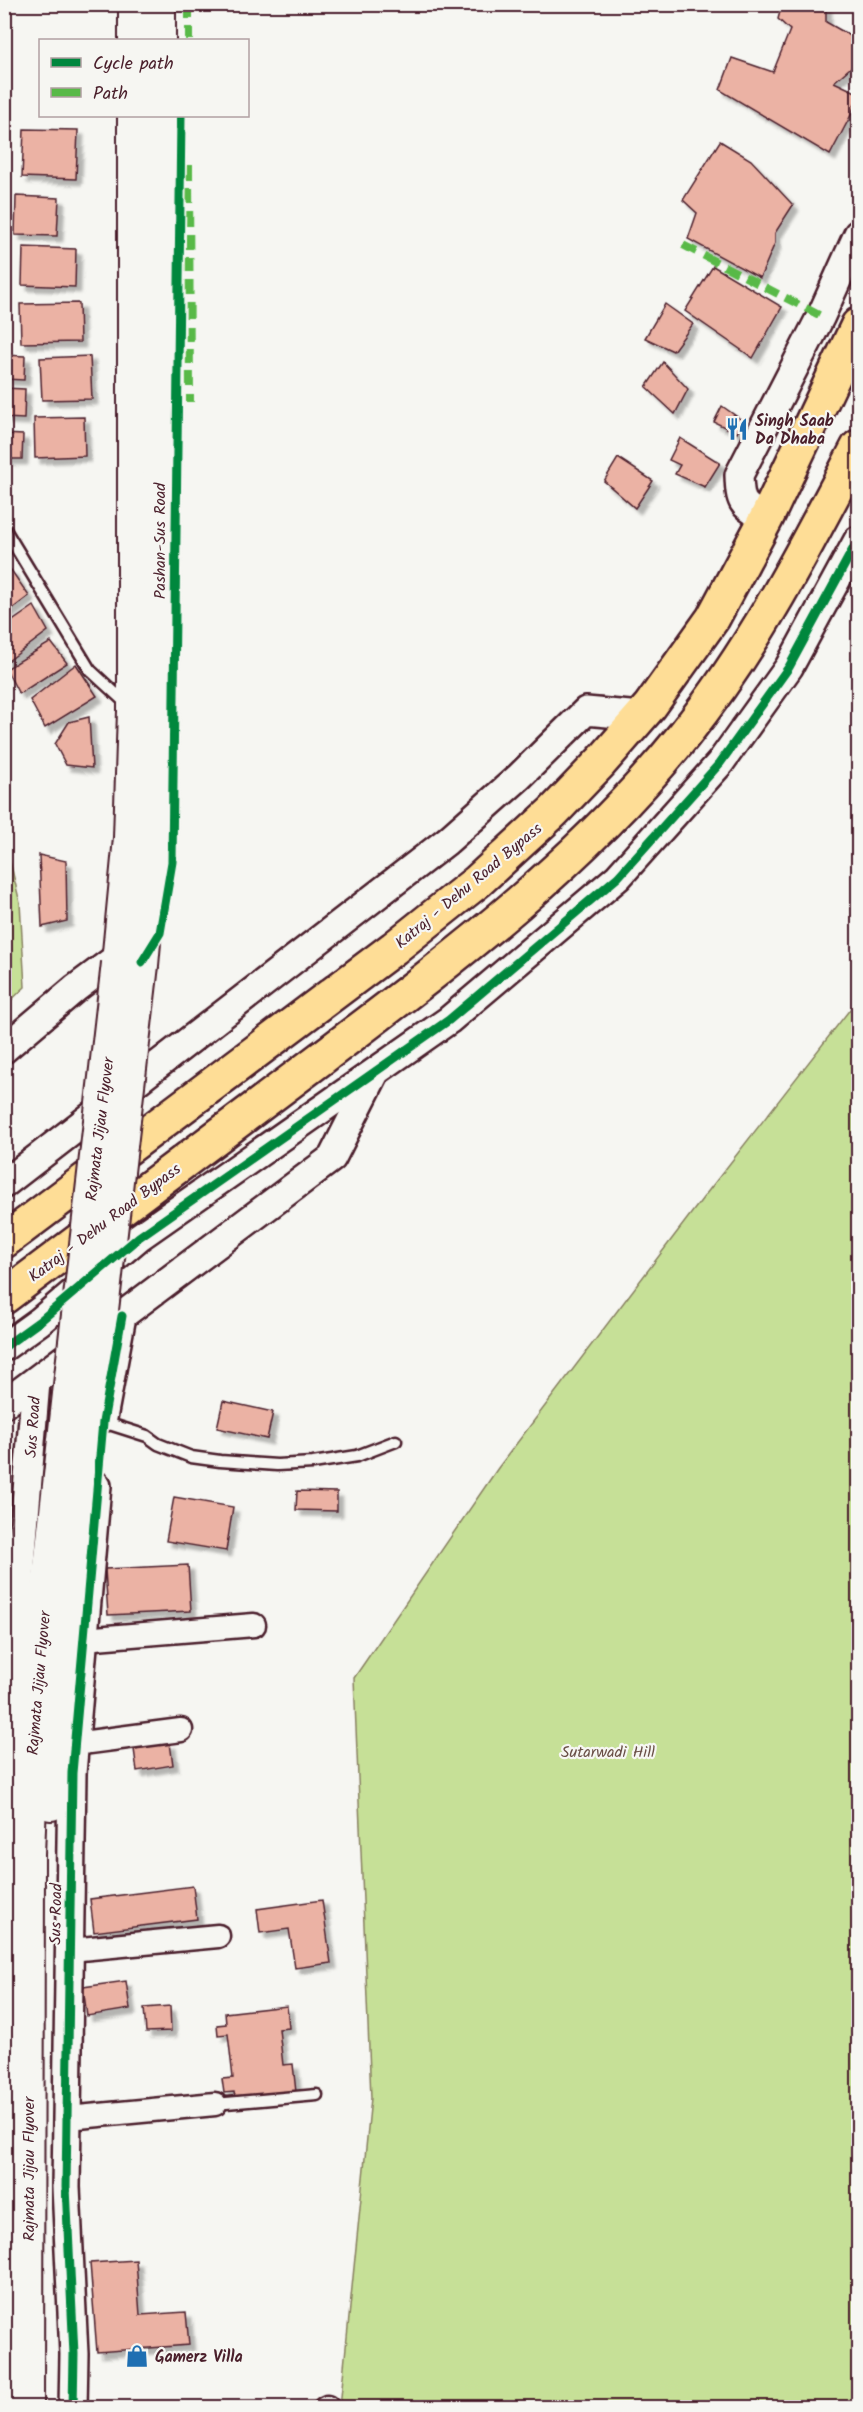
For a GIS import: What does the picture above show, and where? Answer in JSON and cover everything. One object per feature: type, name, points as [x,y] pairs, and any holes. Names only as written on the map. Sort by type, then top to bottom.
[{"type":"highway","name":"Katraj - Dehu Road Bypass","points":[[4,1241],[394,948],[478,881],[554,812],[641,716],[714,618],[766,519],[858,325]]},
{"type":"highway","name":"Katraj - Dehu Road Bypass","points":[[4,1297],[422,983],[507,915],[585,844],[685,734],[751,642],[816,528],[858,447]]},
{"type":"main road","points":[[135,4],[135,39]]},
{"type":"main road","points":[[159,4],[159,39]]},
{"type":"main road","name":"Pashan-Sus Road","points":[[126,961],[134,711],[134,117]]},
{"type":"main road","name":"Pashan-Sus Road","points":[[126,961],[156,807],[160,701],[159,117]]},
{"type":"main road","name":"Rajmata Jijau Flyover","points":[[49,2408],[48,1869],[56,1709],[88,1404],[126,961]]},
{"type":"main road","name":"Rajmata Jijau Flyover","points":[[27,2408],[28,1855],[33,1722],[88,1404]]},
{"type":"street","points":[[766,519],[744,505],[740,494],[739,475],[821,316],[858,234]]},
{"type":"street","points":[[4,1347],[40,1321],[139,1237],[449,1020],[618,877],[668,824],[720,763],[789,667],[858,540]]},
{"type":"street","points":[[4,1184],[447,842],[519,777],[586,711],[641,716]]},
{"type":"street","points":[[4,1049],[76,988],[126,961]]},
{"type":"street","points":[[4,1404],[332,1158],[376,1071]]},
{"type":"street","points":[[88,1404],[123,1316]]},
{"type":"street","name":"Sus Road","points":[[9,2408],[5,2279],[8,1721],[36,1382]]},
{"type":"street","name":"Sus Road","points":[[73,2408],[74,2354],[66,2187],[72,1773],[83,1639],[88,1404]]},
{"type":"street","points":[[83,1639],[254,1625]]},
{"type":"street","points":[[74,1744],[181,1730]]},
{"type":"street","points":[[70,1950],[218,1936]]},
{"type":"street","points":[[68,2118],[215,2104]]},
{"type":"lane","points":[[4,528],[90,670],[134,711]]},
{"type":"lane","points":[[88,1404],[158,1444],[191,1457],[220,1461],[277,1465],[357,1456],[396,1441]]},
{"type":"lane","points":[[215,2104],[317,2095]]},
{"type":"green space","points":[[4,836],[20,903],[25,987],[5,1006]]},
{"type":"green space","name":"Sutarwadi Hill","points":[[858,999],[858,2407],[340,2407],[371,2098],[354,1678],[498,1468],[706,1194]]},
{"type":"building","points":[[782,4],[826,4],[826,22],[858,40],[857,62],[834,82],[858,93],[858,96],[851,115],[830,155],[720,90],[732,58],[773,72],[790,30],[778,19]]},
{"type":"building","points":[[24,129],[78,130],[76,179],[22,177]]},
{"type":"building","points":[[720,141],[751,160],[793,205],[775,233],[775,243],[760,278],[688,239],[697,213],[683,200]]},
{"type":"building","points":[[16,196],[59,198],[57,236],[15,235]]},
{"type":"building","points":[[23,247],[76,249],[75,287],[22,285]]},
{"type":"building","points":[[713,266],[782,307],[753,358],[685,311]]},
{"type":"building","points":[[79,303],[80,342],[21,343],[20,304]]},
{"type":"building","points":[[665,304],[693,324],[673,351],[645,338]]},
{"type":"building","points":[[4,355],[25,356],[24,380],[4,379]]},
{"type":"building","points":[[90,356],[92,399],[42,400],[40,358]]},
{"type":"building","points":[[663,362],[688,389],[675,414],[646,387]]},
{"type":"building","points":[[4,388],[25,389],[24,419],[4,418]]},
{"type":"building","points":[[722,406],[743,421],[737,433],[714,422]]},
{"type":"building","points":[[84,417],[85,456],[35,458],[34,418]]},
{"type":"building","points":[[4,434],[23,435],[22,459],[4,459]]},
{"type":"building","points":[[680,438],[720,463],[705,487],[675,474],[680,465],[669,460]]},
{"type":"building","points":[[618,458],[653,481],[635,508],[604,481]]},
{"type":"building","points":[[11,570],[29,596],[4,615],[4,575]]},
{"type":"building","points":[[34,606],[48,631],[4,664],[4,627]]},
{"type":"building","points":[[51,642],[67,663],[19,694],[6,669]]},
{"type":"building","points":[[76,664],[97,696],[45,728],[30,700]]},
{"type":"building","points":[[89,717],[92,768],[66,765],[55,744],[69,722]]},
{"type":"building","points":[[39,855],[66,861],[67,921],[42,927]]},
{"type":"building","points":[[223,1401],[273,1412],[267,1439],[217,1428]]},
{"type":"building","points":[[297,1491],[337,1492],[337,1511],[296,1510]]},
{"type":"building","points":[[174,1497],[233,1507],[226,1551],[166,1541]]},
{"type":"building","points":[[188,1565],[191,1611],[108,1615],[105,1569]]},
{"type":"building","points":[[170,1743],[173,1765],[137,1771],[134,1749]]},
{"type":"building","points":[[193,1886],[197,1919],[94,1932],[90,1899]]},
{"type":"building","points":[[322,1900],[331,1963],[295,1968],[289,1929],[260,1933],[257,1909]]},
{"type":"building","points":[[126,1981],[130,2009],[87,2016],[83,1987]]},
{"type":"building","points":[[170,2006],[171,2031],[146,2032],[144,2008]]},
{"type":"building","points":[[287,2006],[289,2028],[279,2029],[283,2065],[293,2064],[296,2092],[235,2098],[234,2092],[224,2093],[222,2079],[233,2078],[228,2034],[218,2035],[217,2025],[226,2024],[225,2013]]},
{"type":"building","points":[[136,2260],[140,2315],[186,2312],[189,2345],[97,2352],[90,2263]]},
{"type":"marked path","points":[[189,4],[189,39]]},
{"type":"marked path","points":[[691,10],[697,4]]},
{"type":"marked path","points":[[854,4],[858,6]]},
{"type":"marked path","points":[[189,165],[190,402]]},
{"type":"marked path","points":[[683,245],[821,316]]},
{"type":"cycle path","points":[[142,962],[160,933],[172,862],[181,117]]},
{"type":"cycle path","points":[[4,1347],[40,1321],[139,1237],[449,1020],[618,877],[720,763],[789,667],[858,540]]},
{"type":"cycle path","points":[[73,2408],[74,2354],[66,2187],[72,1773],[103,1422],[122,1316]]},
{"type":"place","name":"Singh Saab Da Dhaba","points":[[737,429]]},
{"type":"place","name":"Gamerz Villa","points":[[137,2356]]}]
